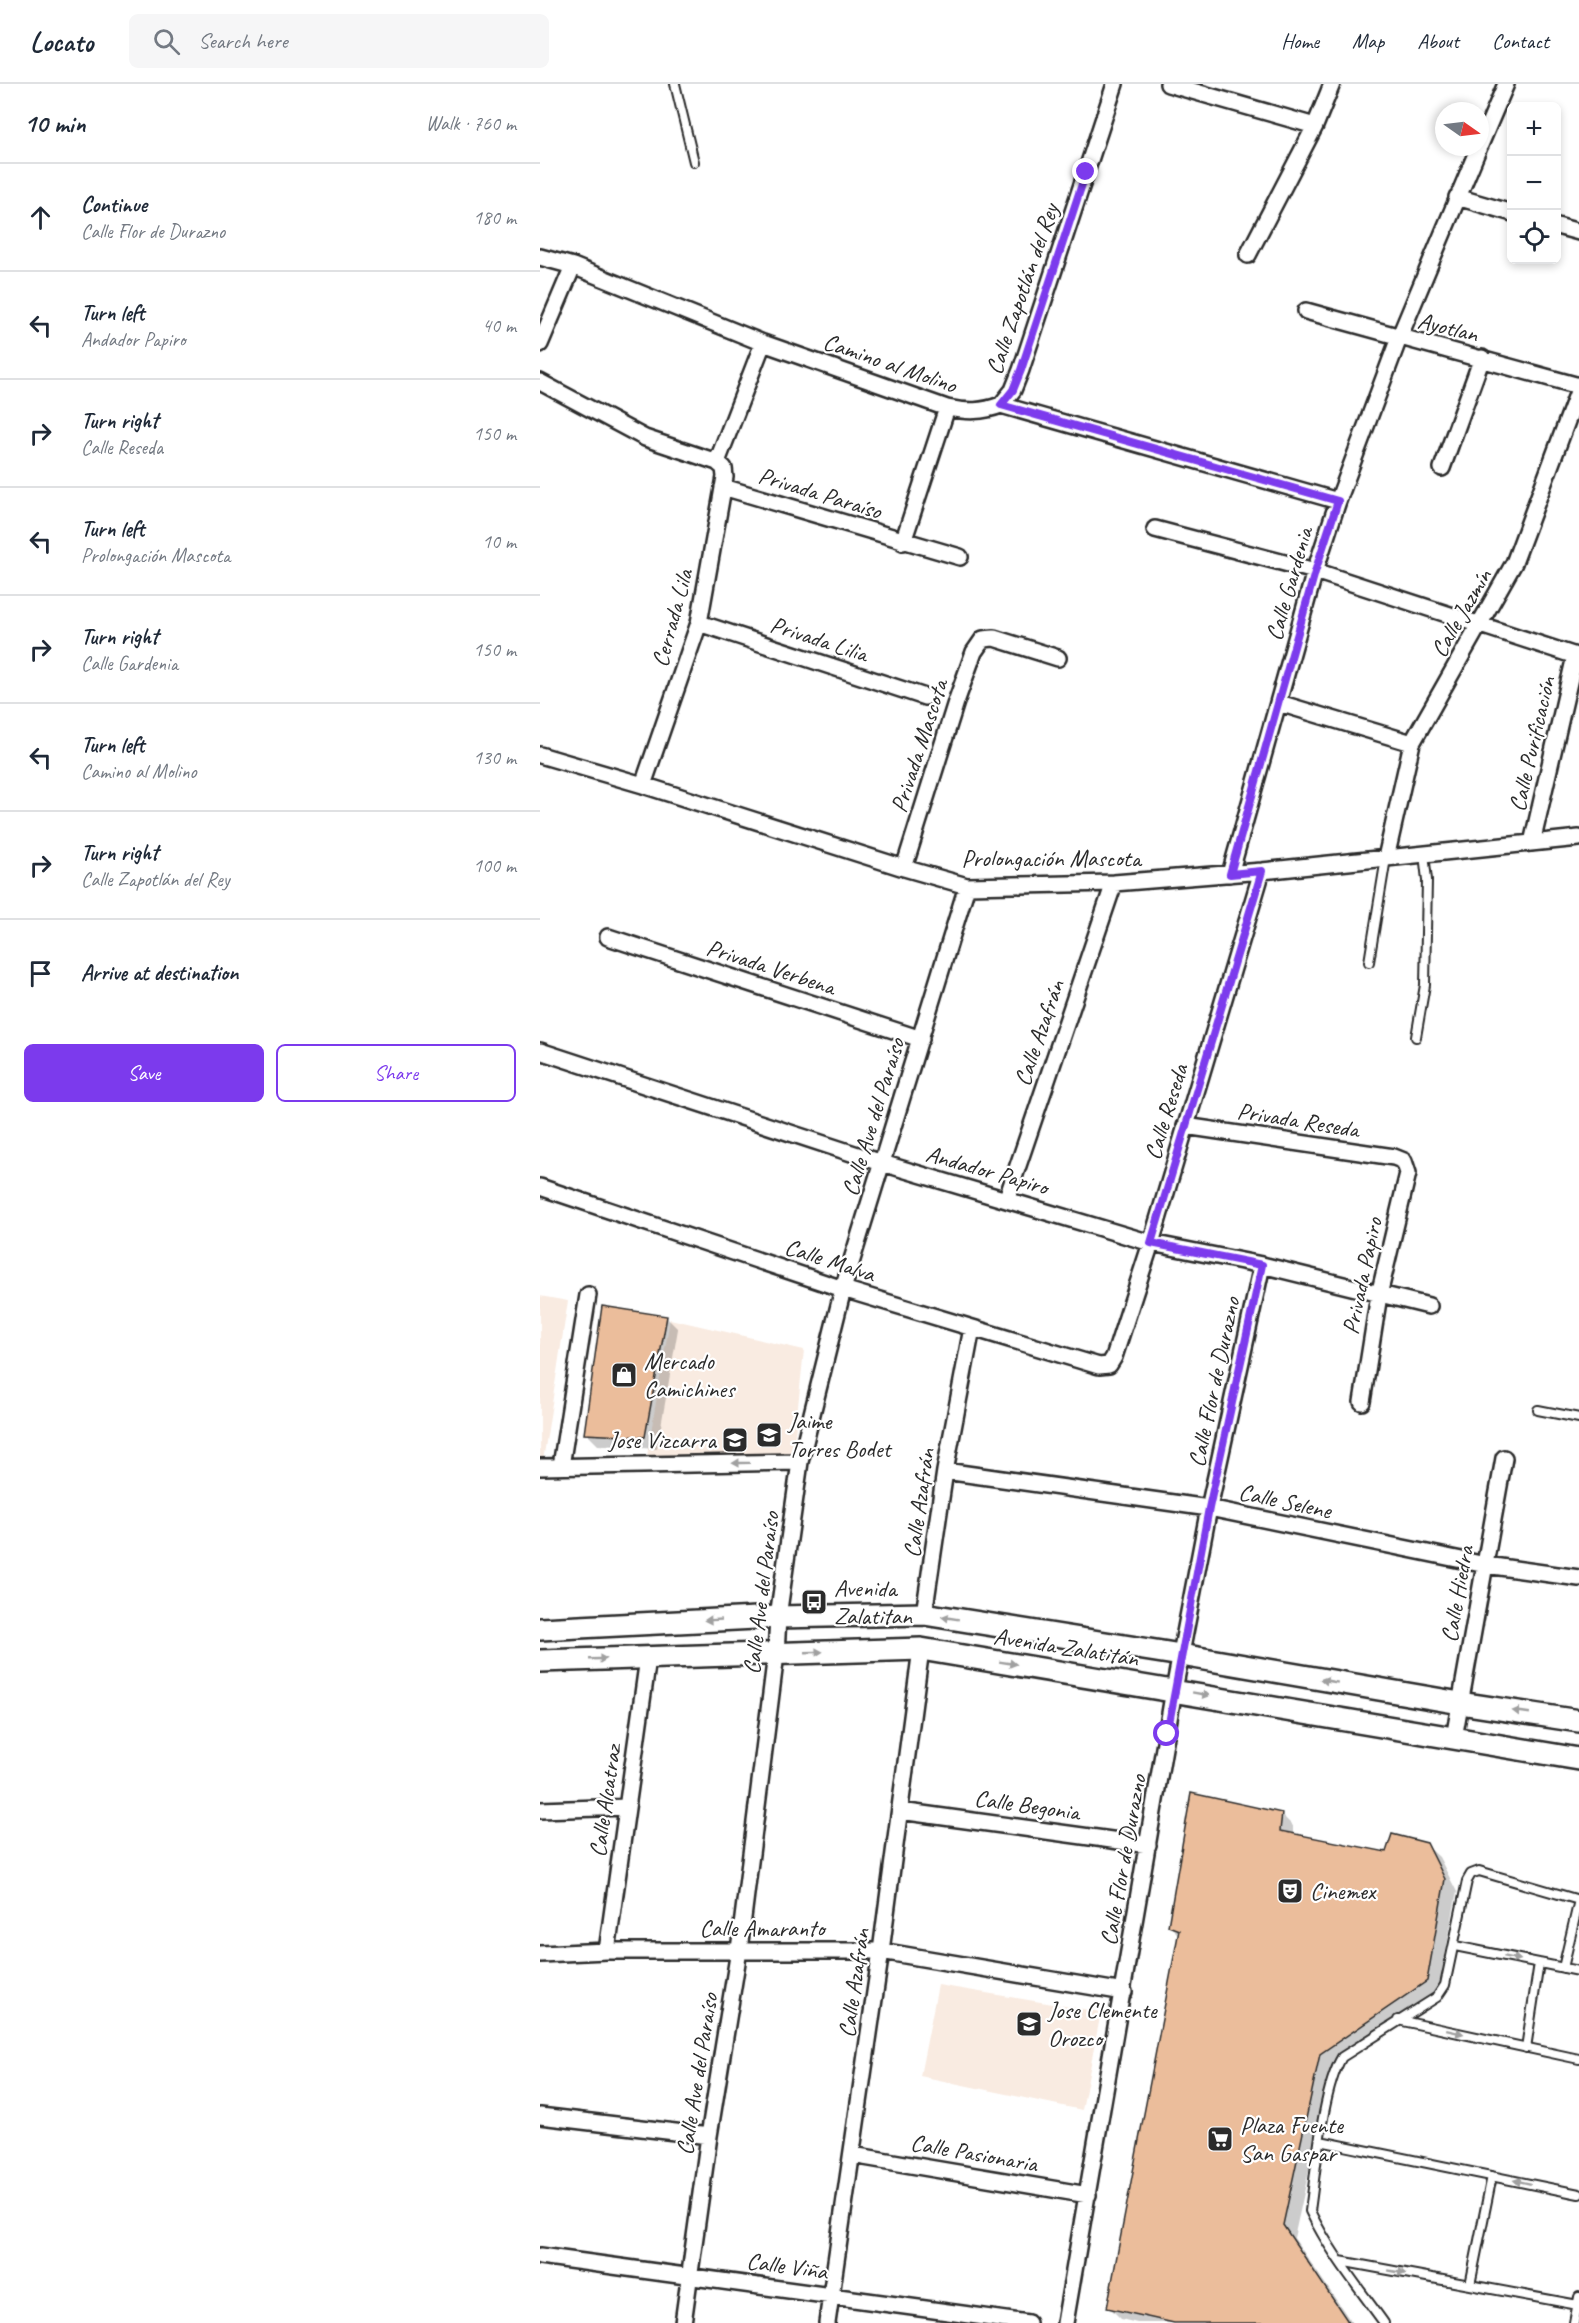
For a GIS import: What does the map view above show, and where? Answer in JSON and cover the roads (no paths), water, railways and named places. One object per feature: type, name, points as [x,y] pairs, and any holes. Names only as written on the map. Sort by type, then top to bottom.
[{"type":"street","name":"Calle Zapotlán del Rey","points":[[1001,405],[1013,390],[1021,370],[1115,84]]},
{"type":"street","points":[[1168,84],[1315,126]]},
{"type":"street","points":[[1248,255],[1315,126],[1332,84]]},
{"type":"street","name":"Calle Gardenia","points":[[1489,125],[1506,84]]},
{"type":"street","name":"Calle Gardenia","points":[[1230,874],[1315,572],[1338,501],[1399,338],[1475,156]]},
{"type":"street","points":[[1457,197],[1507,212]]},
{"type":"street","points":[[1561,227],[1579,232]]},
{"type":"street","name":"Camino al Molino","points":[[540,256],[573,266],[763,343],[947,408],[966,412],[984,411],[1001,405],[1338,501]]},
{"type":"street","points":[[540,344],[573,266]]},
{"type":"street","name":"Ayotlan","points":[[1306,311],[1399,338],[1482,358],[1579,387]]},
{"type":"street","points":[[540,382],[645,438],[717,462],[763,343]]},
{"type":"street","points":[[1442,468],[1482,358]]},
{"type":"street","name":"Calle Jazmín","points":[[1386,858],[1412,743],[1514,563],[1579,387]]},
{"type":"street","name":"Privada Paraíso","points":[[903,542],[947,408]]},
{"type":"street","name":"Cerrada Lila","points":[[643,784],[699,623],[725,477],[724,468],[717,462]]},
{"type":"street","name":"Privada Paraíso","points":[[723,487],[960,557]]},
{"type":"street","points":[[1155,529],[1315,572],[1577,656]]},
{"type":"street","name":"Privada Lilia","points":[[699,623],[925,697]]},
{"type":"street","name":"Privada Mascota","points":[[904,868],[956,702],[974,652],[983,639],[994,638],[1058,658]]},
{"type":"street","name":"Calle Purificación","points":[[1532,843],[1577,656]]},
{"type":"street","points":[[1279,703],[1412,743]]},
{"type":"street","name":"Prolongación Mascota","points":[[540,755],[643,784],[967,886],[1114,883],[1230,874],[1579,838]]},
{"type":"street","name":"Calle Reseda","points":[[1109,1365],[1114,1357],[1151,1243],[1262,871]]},
{"type":"street","name":"Calle Azafrán","points":[[1007,1198],[1114,883]]},
{"type":"street","name":"Calle Ave del Paraíso","points":[[683,2323],[709,2136],[739,1950],[776,1654],[778,1617],[800,1462],[843,1288],[967,886]]},
{"type":"street","name":"Privada Verbena","points":[[608,937],[921,1039]]},
{"type":"street","name":"Andador Papiro","points":[[540,1051],[882,1163],[1007,1198],[1151,1243],[1262,1265],[1429,1306]]},
{"type":"street","name":"Privada Reseda","points":[[1185,1126],[1394,1157],[1404,1161]]},
{"type":"street","name":"Privada Papiro","points":[[1362,1402],[1379,1295],[1408,1173],[1404,1161]]},
{"type":"street","name":"Calle Malva","points":[[540,1187],[843,1288],[1099,1366],[1109,1365]]},
{"type":"street","name":"Calle Flor de Durazno","points":[[1065,2323],[1124,1992],[1174,1690],[1209,1508],[1262,1265]]},
{"type":"street","points":[[561,1466],[588,1295]]},
{"type":"street","name":"Calle Azafrán","points":[[924,1614],[945,1471],[972,1328]]},
{"type":"street","name":"Calle Hiedra","points":[[1454,1738],[1504,1458]]},
{"type":"street","points":[[540,1467],[800,1462]]},
{"type":"street","name":"Calle Selene","points":[[945,1471],[1209,1508],[1486,1565],[1579,1578]]},
{"type":"street","name":"Avenida Zalatitán","points":[[540,1629],[778,1617],[924,1614],[1460,1703],[1579,1720]]},
{"type":"street","name":"Calle Azafrán","points":[[827,2323],[881,1952],[921,1649]]},
{"type":"street","name":"Avenida Zalatitán","points":[[540,1661],[921,1649],[1579,1759]]},
{"type":"street","name":"Calle Alcatraz","points":[[607,1951],[648,1658]]},
{"type":"street","points":[[540,1810],[627,1807]]},
{"type":"street","name":"Calle Begonia","points":[[900,1810],[1148,1845]]},
{"type":"street","name":"Calle Amaranto","points":[[540,1954],[739,1950],[881,1952],[1124,1992]]},
{"type":"street","points":[[540,2116],[709,2136]]},
{"type":"street","name":"Calle Pasionaria","points":[[852,2155],[1088,2195]]},
{"type":"street","name":"Calle Viña","points":[[540,2256],[1028,2323]]},
{"type":"lane","points":[[675,84],[694,162]]},
{"type":"lane","points":[[1416,1037],[1425,985],[1427,880],[1424,854]]},
{"type":"lane","points":[[1369,962],[1386,858]]},
{"type":"lane","points":[[1538,1410],[1579,1418]]},
{"type":"lane","points":[[1384,2323],[1340,2261],[1310,2211],[1320,2141],[1337,2065],[1342,2057],[1437,1996],[1445,1985],[1467,1881],[1471,1874],[1479,1871],[1579,1900],[1563,1968]]},
{"type":"lane","points":[[1455,1946],[1579,1971]]},
{"type":"lane","points":[[1526,2048],[1539,1963]]},
{"type":"lane","points":[[1398,2020],[1579,2059]]},
{"type":"lane","points":[[1320,2141],[1579,2194]]},
{"type":"lane","points":[[1470,2285],[1492,2176]]},
{"type":"lane","points":[[1340,2261],[1470,2285],[1578,2301],[1574,2323]]},
{"type":"place","name":"Mercado Camichines","points":[[624,1375]]},
{"type":"place","name":"Jaime Torres Bodet","points":[[769,1435]]},
{"type":"place","name":"Jose Vizcarra","points":[[735,1440]]},
{"type":"place","name":"Avenida Zalatitan","points":[[814,1602]]},
{"type":"place","name":"Cinemex","points":[[1290,1891]]},
{"type":"place","name":"Jose Clemente Orozco","points":[[1029,2024]]},
{"type":"place","name":"Plaza Fuente San Gaspar","points":[[1220,2139]]}]
